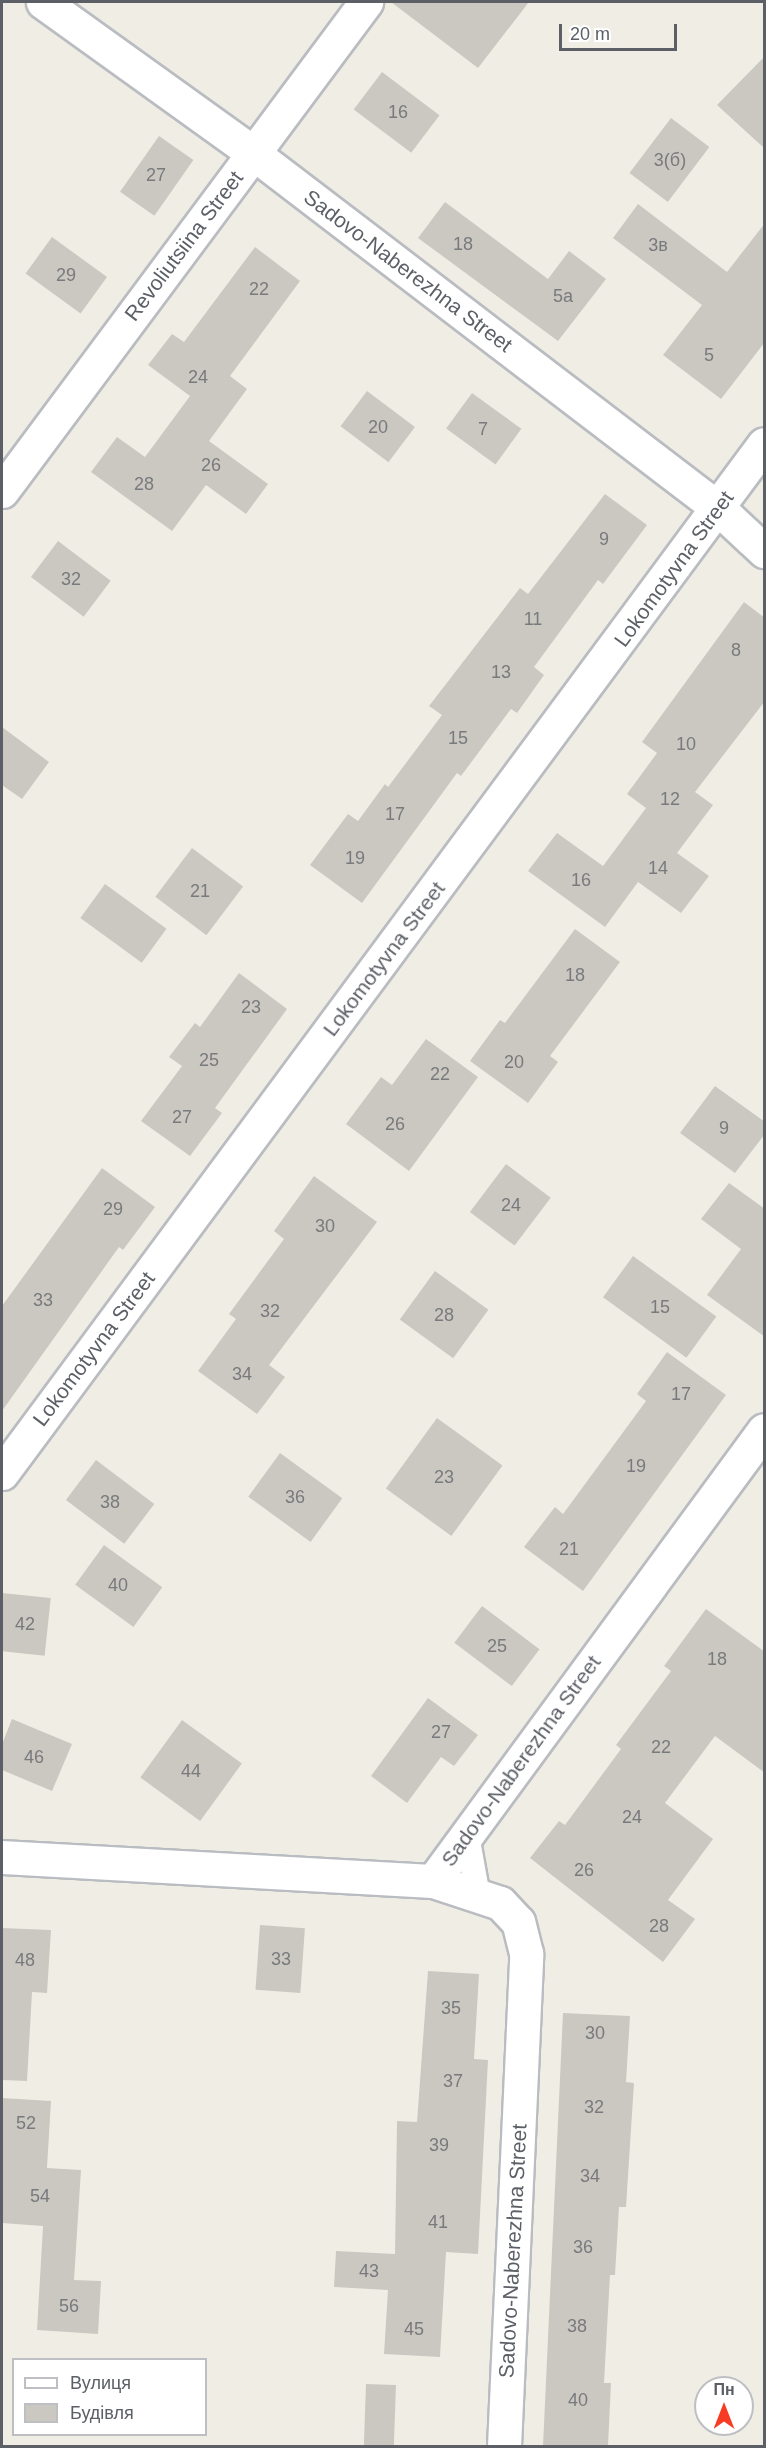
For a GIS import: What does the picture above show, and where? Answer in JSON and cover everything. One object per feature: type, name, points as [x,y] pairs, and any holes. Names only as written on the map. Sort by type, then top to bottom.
[{"type":"street","name":"Sadovo-Naberezhna Street","points":[[43,2],[253,153],[719,509],[765,551]]},
{"type":"street","name":"Revoliutsiina Street","points":[[2,491],[366,2]]},
{"type":"street","name":"Lokomotyvna Street","points":[[2,1473],[765,444]]},
{"type":"street","name":"Sadovo-Naberezhna Street","points":[[504,2446],[526,1953],[518,1922],[500,1904],[433,1881],[765,1430]]},
{"type":"street","points":[[2,1857],[433,1881]]},
{"type":"lane","points":[[467,1835],[478,1896]]},
{"type":"building","points":[[391,2],[529,2],[478,68]]},
{"type":"building","points":[[765,56],[765,149],[717,105]]},
{"type":"building","points":[[382,72],[440,115],[411,153],[354,110]]},
{"type":"building","points":[[671,118],[709,147],[668,202],[629,173]]},
{"type":"building","points":[[159,136],[193,160],[154,216],[120,192]]},
{"type":"building","points":[[445,202],[548,279],[569,251],[606,279],[558,341],[418,238]]},
{"type":"building","points":[[638,204],[727,272],[765,223],[765,342],[721,399],[663,355],[702,305],[613,238]]},
{"type":"building","points":[[52,237],[107,277],[81,313],[26,273]]},
{"type":"building","points":[[255,247],[300,281],[230,376],[247,389],[209,441],[268,484],[246,514],[206,485],[172,531],[91,472],[117,437],[145,457],[190,396],[148,365],[172,334],[184,342]]},
{"type":"building","points":[[367,391],[415,427],[388,462],[341,426]]},
{"type":"building","points":[[472,393],[521,429],[495,464],[446,429]]},
{"type":"building","points":[[605,494],[647,525],[603,584],[598,580],[534,667],[544,675],[517,713],[511,709],[461,776],[457,773],[362,903],[310,865],[348,814],[358,821],[385,784],[388,787],[442,715],[429,706],[520,588],[528,594]]},
{"type":"building","points":[[58,541],[111,581],[84,617],[31,577]]},
{"type":"building","points":[[744,602],[765,618],[765,701],[695,792],[713,805],[677,853],[709,876],[681,913],[638,882],[605,927],[528,871],[557,833],[603,866],[646,808],[627,794],[657,753],[642,742]]},
{"type":"building","points":[[2,727],[49,762],[22,799],[2,785]]},
{"type":"building","points":[[192,848],[243,887],[206,935],[155,897]]},
{"type":"building","points":[[105,884],[166,929],[142,963],[80,918]]},
{"type":"building","points":[[575,929],[620,962],[550,1056],[558,1062],[528,1103],[470,1061],[500,1020],[505,1023]]},
{"type":"building","points":[[239,973],[287,1009],[215,1108],[222,1113],[190,1156],[141,1121],[182,1066],[169,1057],[195,1023],[200,1027]]},
{"type":"building","points":[[426,1039],[478,1077],[409,1171],[346,1124],[381,1077],[392,1085]]},
{"type":"building","points":[[715,1086],[765,1122],[765,1134],[735,1173],[680,1133]]},
{"type":"building","points":[[506,1164],[551,1198],[515,1246],[470,1212]]},
{"type":"building","points":[[102,1168],[155,1207],[123,1250],[119,1247],[2,1411],[2,1306]]},
{"type":"building","points":[[314,1176],[377,1222],[269,1365],[285,1377],[257,1414],[198,1371],[236,1319],[229,1314],[284,1239],[274,1231]]},
{"type":"building","points":[[729,1183],[765,1209],[765,1337],[707,1295],[741,1249],[701,1219]]},
{"type":"building","points":[[633,1256],[716,1317],[686,1358],[603,1297]]},
{"type":"building","points":[[435,1271],[488,1310],[453,1358],[400,1320]]},
{"type":"building","points":[[667,1352],[726,1395],[583,1591],[524,1547],[555,1507],[563,1514],[646,1401],[637,1394]]},
{"type":"building","points":[[437,1418],[503,1466],[451,1536],[386,1488]]},
{"type":"building","points":[[280,1453],[342,1498],[311,1542],[248,1497]]},
{"type":"building","points":[[96,1460],[154,1504],[124,1544],[66,1500]]},
{"type":"building","points":[[104,1545],[162,1587],[133,1627],[75,1585]]},
{"type":"building","points":[[2,1593],[51,1598],[45,1656],[2,1651]]},
{"type":"building","points":[[482,1606],[540,1649],[512,1686],[454,1643]]},
{"type":"building","points":[[706,1609],[765,1652],[765,1773],[715,1736],[665,1803],[713,1839],[668,1900],[695,1919],[663,1962],[530,1858],[559,1821],[565,1825],[621,1749],[616,1745],[671,1671],[664,1666]]},
{"type":"building","points":[[428,1698],[478,1735],[454,1766],[441,1757],[407,1803],[371,1776]]},
{"type":"building","points":[[12,1719],[72,1744],[52,1791],[2,1770],[2,1744]]},
{"type":"building","points":[[182,1720],[242,1763],[200,1821],[140,1777]]},
{"type":"building","points":[[260,1925],[305,1928],[300,1993],[255,1990]]},
{"type":"building","points":[[2,1928],[51,1930],[47,1993],[32,1992],[27,2081],[2,2080]]},
{"type":"building","points":[[428,1971],[479,1974],[474,2059],[488,2060],[478,2254],[446,2252],[440,2357],[384,2354],[388,2290],[334,2287],[336,2251],[395,2254],[397,2121],[417,2122]]},
{"type":"building","points":[[563,2013],[630,2016],[626,2082],[634,2083],[626,2207],[619,2207],[615,2275],[610,2275],[604,2383],[611,2383],[608,2446],[543,2446]]},
{"type":"building","points":[[2,2098],[51,2101],[47,2168],[81,2170],[74,2280],[101,2281],[98,2334],[37,2330],[43,2226],[2,2223]]},
{"type":"building","points":[[366,2384],[396,2385],[394,2446],[364,2446]]}]
